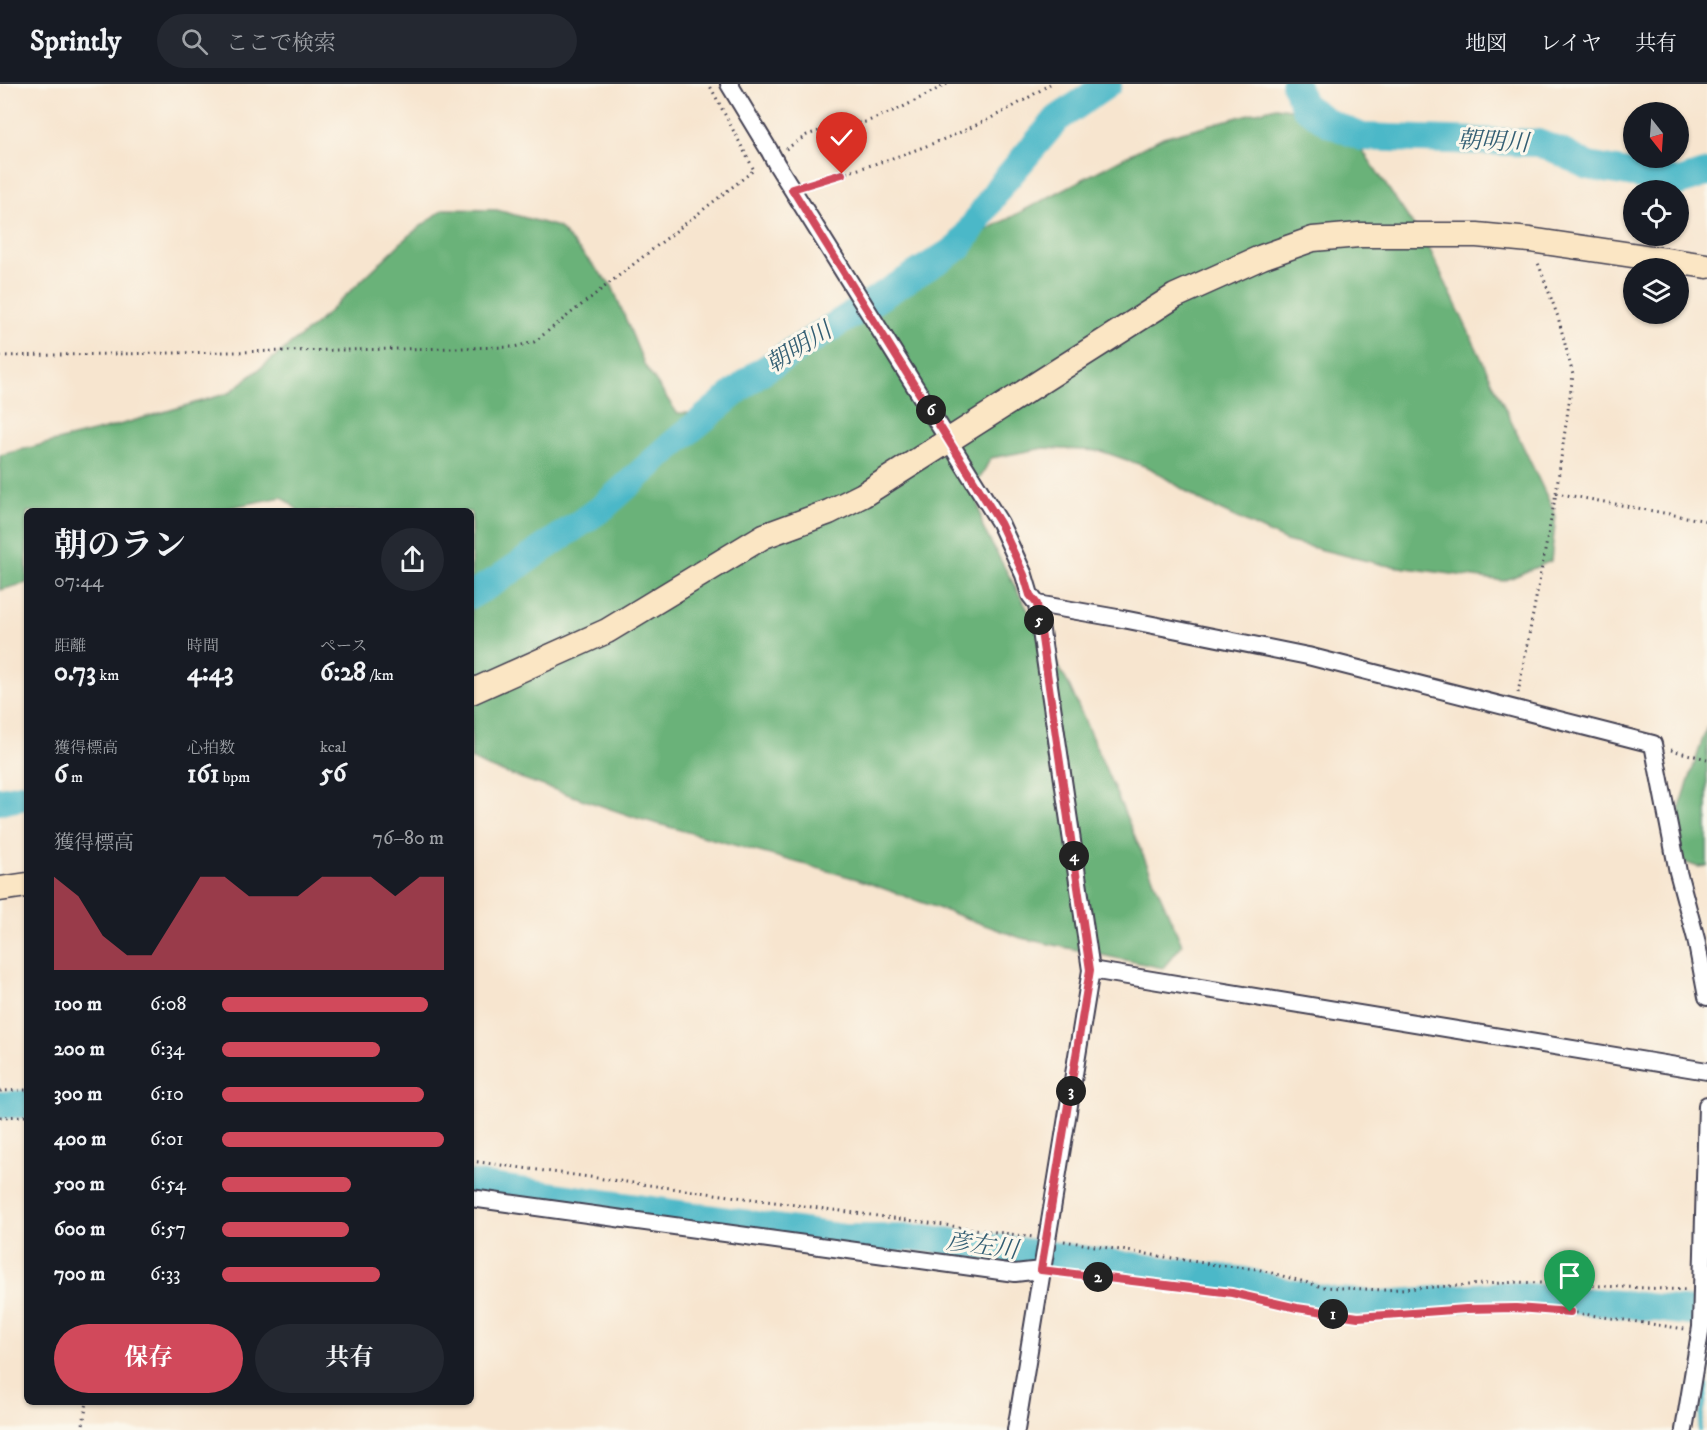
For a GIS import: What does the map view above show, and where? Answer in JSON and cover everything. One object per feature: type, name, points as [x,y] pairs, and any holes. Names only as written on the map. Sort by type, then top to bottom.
[{"type":"street","points":[[729,84],[772,158],[1005,533],[1024,575],[1030,595],[1037,604],[1090,970],[1016,1430]]},
{"type":"street","points":[[474,691],[607,631],[764,536],[829,512],[863,495],[943,430],[1175,296],[1262,257],[1313,239],[1359,235],[1477,235],[1530,240],[1707,266]]},
{"type":"street","points":[[1037,604],[1308,656],[1653,744],[1678,872],[1696,939],[1707,997]]},
{"type":"street","points":[[0,889],[24,885]]},
{"type":"street","points":[[1090,970],[1707,1071]]},
{"type":"street","points":[[1684,1430],[1700,1331],[1703,1294],[1707,1105]]},
{"type":"street","points":[[474,1198],[1015,1273],[1042,1268]]},
{"type":"path","points":[[709,84],[754,170]]},
{"type":"path","points":[[0,356],[523,346],[534,342],[754,170],[807,135],[828,128],[866,122],[903,107],[947,84]]},
{"type":"path","points":[[794,192],[962,133],[1017,106],[1050,84]]},
{"type":"path","points":[[1515,710],[1556,493],[1573,375],[1558,317],[1530,240]]},
{"type":"path","points":[[1556,493],[1707,521]]},
{"type":"path","points":[[1653,744],[1707,759]]},
{"type":"path","points":[[0,1091],[24,1090]]},
{"type":"path","points":[[0,1117],[24,1116]]},
{"type":"path","points":[[474,1161],[1257,1269],[1323,1287],[1384,1290],[1518,1282],[1703,1294]]},
{"type":"path","points":[[1042,1268],[1232,1293],[1297,1308],[1358,1317],[1466,1309],[1549,1310],[1700,1331]]},
{"type":"path","points":[[82,1430],[86,1405]]},
{"type":"green space","points":[[1276,107],[1332,116],[1365,154],[1430,250],[1556,516],[1551,561],[1504,581],[1384,565],[1286,541],[1203,502],[1150,468],[1101,451],[1044,448],[991,458],[975,487],[983,528],[1070,687],[1182,945],[1163,968],[1021,938],[857,879],[637,818],[474,760],[474,508],[295,508],[282,497],[227,508],[24,508],[24,584],[0,590],[0,455],[105,429],[229,393],[315,325],[408,236],[444,209],[497,210],[558,227],[612,286],[645,366],[677,413],[709,413],[781,374],[825,334],[979,234],[1163,137]]},
{"type":"green space","points":[[1707,726],[1707,866],[1698,867],[1664,855]]},
{"type":"waterway","name":"朝明川","points":[[474,593],[602,508],[673,444],[756,375],[959,247],[1000,186],[1057,119],[1108,84]]},
{"type":"waterway","name":"朝明川","points":[[1295,84],[1304,106],[1329,123],[1362,137],[1538,143],[1588,166],[1679,182],[1707,173]]},
{"type":"waterway","name":"朝明川","points":[[0,801],[24,797]]},
{"type":"waterway","name":"彦左川","points":[[0,1105],[24,1104]]},
{"type":"waterway","name":"彦左川","points":[[474,1184],[845,1238],[922,1238],[1245,1281],[1280,1291],[1335,1301],[1382,1304],[1503,1295],[1631,1305],[1707,1314]]},
{"type":"waterway","points":[[1699,1430],[1707,1386]]},
{"type":"route","points":[[842,174],[792,189],[1000,523],[1024,575],[1030,595],[1037,604],[1090,970],[1041,1270],[1232,1293],[1297,1308],[1358,1317],[1466,1309],[1516,1308],[1570,1312]]}]
